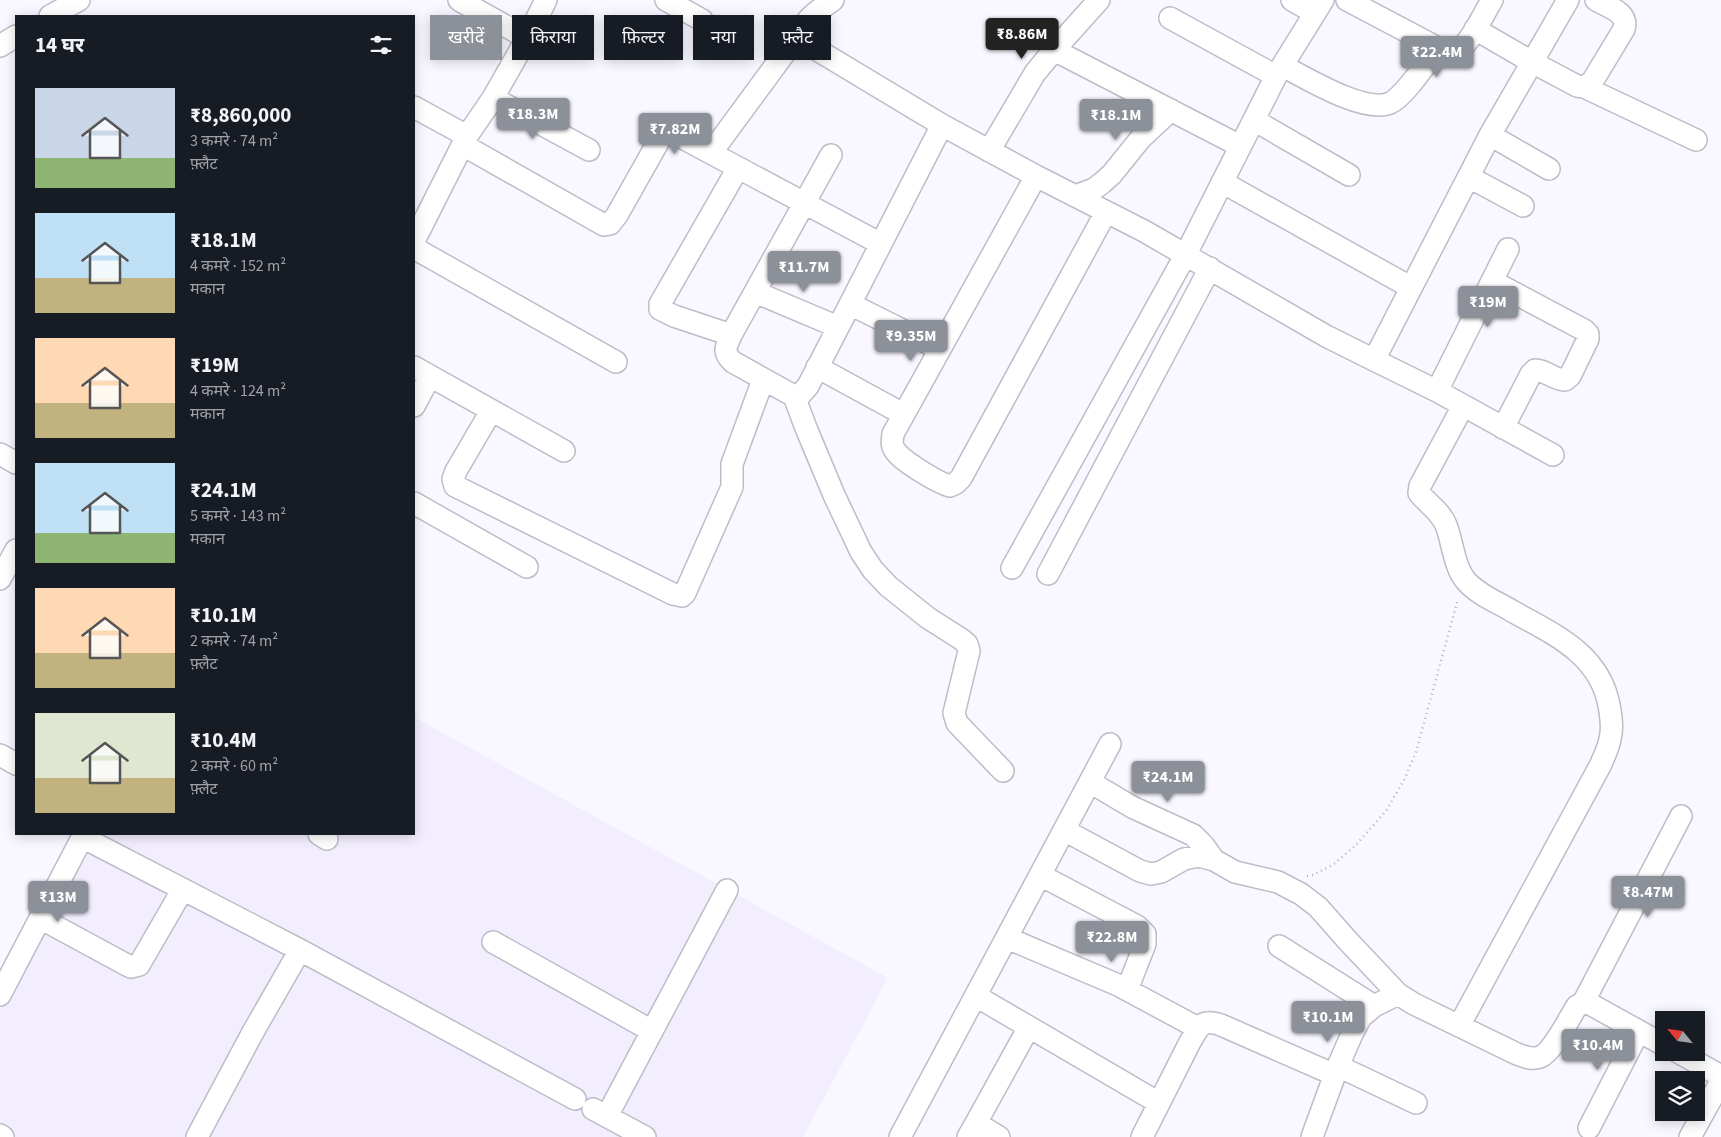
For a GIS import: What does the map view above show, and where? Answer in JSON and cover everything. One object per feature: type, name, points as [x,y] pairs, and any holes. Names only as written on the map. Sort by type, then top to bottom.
[{"type":"street","points":[[459,0],[512,30]]},
{"type":"street","points":[[538,15],[546,0]]},
{"type":"street","points":[[666,0],[693,15]]},
{"type":"street","points":[[814,15],[833,0]]},
{"type":"street","points":[[989,152],[1035,74],[1098,0]]},
{"type":"street","points":[[1012,568],[1186,254],[1280,71],[1319,7],[1292,0]]},
{"type":"street","points":[[1347,0],[1449,52],[1455,52],[1464,45],[1492,0]]},
{"type":"street","points":[[1374,360],[1490,135],[1568,0]]},
{"type":"street","points":[[1584,87],[1592,82],[1624,29],[1626,22],[1624,16],[1596,0]]},
{"type":"street","points":[[1170,18],[1280,71],[1356,102],[1373,106],[1390,103],[1404,90],[1438,48]]},
{"type":"street","points":[[1475,29],[1577,86],[1584,87],[1696,140]]},
{"type":"street","points":[[0,46],[15,37]]},
{"type":"street","points":[[1054,50],[1240,146]]},
{"type":"street","points":[[831,58],[989,152],[1186,254],[1326,336],[1437,391],[1553,455]]},
{"type":"street","points":[[415,239],[465,140],[493,98],[515,60]]},
{"type":"street","points":[[711,153],[779,60]]},
{"type":"street","points":[[493,98],[589,150]]},
{"type":"street","points":[[415,108],[604,225],[610,224],[617,215],[661,137],[668,134],[677,135],[881,244]]},
{"type":"street","points":[[1075,196],[1094,189],[1102,183],[1112,174],[1141,138],[1171,110]]},
{"type":"street","points":[[1254,120],[1349,175]]},
{"type":"street","points":[[832,155],[731,335],[726,350],[727,357],[733,362],[794,396],[804,392],[818,367],[942,125]]},
{"type":"street","points":[[1490,135],[1549,169]]},
{"type":"street","points":[[731,335],[674,316],[660,309],[660,304],[738,168]]},
{"type":"street","points":[[1036,176],[892,434],[892,444],[896,452],[905,460],[943,484],[950,486],[960,478],[1106,212]]},
{"type":"street","points":[[1470,177],[1523,206]]},
{"type":"street","points":[[1222,182],[1410,288]]},
{"type":"street","points":[[415,249],[616,362]]},
{"type":"street","points":[[1437,391],[1508,249]]},
{"type":"street","points":[[1048,574],[1210,268]]},
{"type":"street","points":[[1492,280],[1584,330],[1588,334],[1588,339],[1570,376],[1566,380],[1559,380],[1539,370],[1534,370],[1530,374],[1503,428]]},
{"type":"street","points":[[755,292],[838,327]]},
{"type":"street","points":[[850,304],[940,349]]},
{"type":"street","points":[[818,367],[903,414]]},
{"type":"street","points":[[415,402],[422,371],[564,451]]},
{"type":"street","points":[[491,411],[456,471],[454,479],[456,486],[664,590],[682,596],[732,487],[732,464],[763,380]]},
{"type":"street","points":[[794,396],[834,495],[861,552],[888,586],[928,618],[967,644],[969,651],[954,713],[957,723],[1003,771]]},
{"type":"street","points":[[1459,1026],[1601,764],[1611,738],[1611,717],[1606,690],[1595,670],[1579,652],[1558,637],[1479,592],[1466,581],[1458,565],[1446,525],[1440,514],[1420,493],[1420,486],[1463,406]]},
{"type":"street","points":[[0,454],[15,462]]},
{"type":"street","points":[[415,503],[527,567]]},
{"type":"street","points":[[900,1137],[1110,744]]},
{"type":"street","points":[[0,755],[15,763]]},
{"type":"street","points":[[1090,782],[1132,807],[1193,835],[1214,860]]},
{"type":"street","points":[[1584,1003],[1681,816]]},
{"type":"street","points":[[1064,830],[1140,871],[1151,874],[1161,872],[1184,859],[1199,856],[1214,860],[1235,872],[1278,882],[1301,894],[1318,907],[1398,994],[1414,1004],[1528,1058],[1539,1057],[1548,1052],[1577,1006],[1584,1003],[1590,1004],[1655,1040]]},
{"type":"street","points":[[0,995],[83,835],[645,1137]]},
{"type":"street","points":[[1040,875],[1137,926],[1145,934],[1146,944],[1127,990]]},
{"type":"street","points":[[40,918],[125,964],[131,966],[139,965],[182,889]]},
{"type":"street","points":[[592,1108],[652,1031],[727,890]]},
{"type":"street","points":[[1007,938],[1127,990],[1198,1028]]},
{"type":"street","points":[[493,942],[652,1031]]},
{"type":"street","points":[[1279,946],[1374,1006]]},
{"type":"street","points":[[197,1137],[253,1032],[300,950]]},
{"type":"street","points":[[1312,1137],[1352,1034],[1361,1017],[1374,1006],[1398,994]]},
{"type":"street","points":[[976,996],[1159,1103]]},
{"type":"street","points":[[1142,1137],[1198,1028],[1205,1022],[1213,1022],[1416,1103]]},
{"type":"street","points":[[1000,1137],[972,1130],[1029,1027]]},
{"type":"street","points":[[1589,1128],[1639,1031]]},
{"type":"street","points":[[1694,1061],[1721,1076]]},
{"type":"street","points":[[1690,1137],[1721,1081]]},
{"type":"path","points":[[1278,882],[1313,875],[1334,864],[1355,846],[1386,811],[1404,780],[1416,752],[1448,632],[1458,599],[1466,581]]},
{"type":"shaded area","points":[[415,718],[888,978],[803,1137],[0,1137],[0,1010],[93,835],[415,835]]}]
